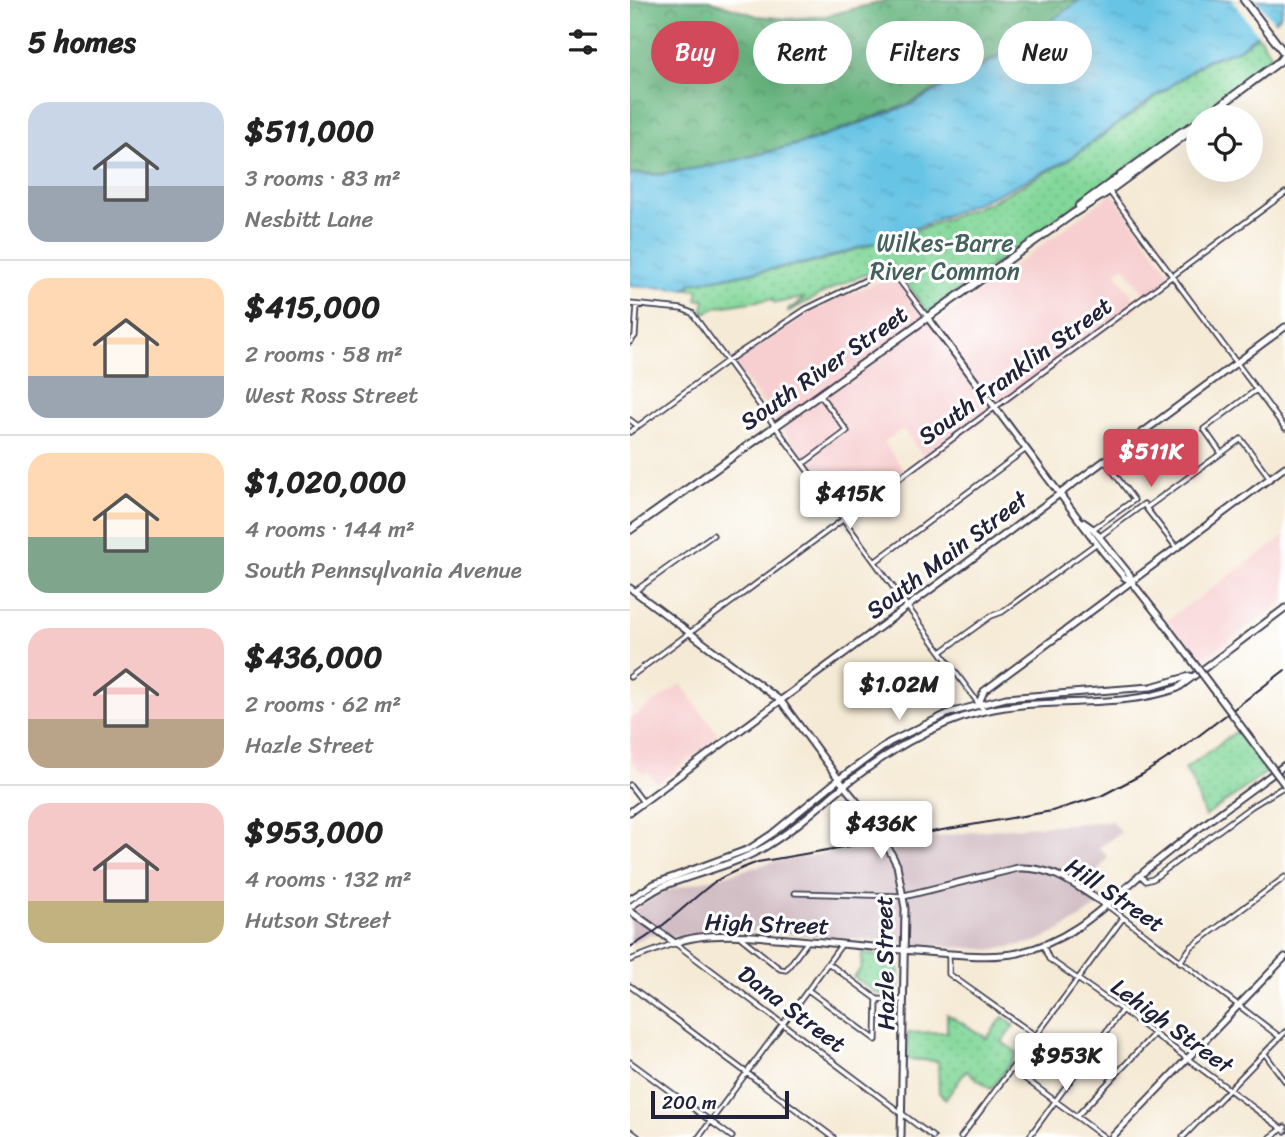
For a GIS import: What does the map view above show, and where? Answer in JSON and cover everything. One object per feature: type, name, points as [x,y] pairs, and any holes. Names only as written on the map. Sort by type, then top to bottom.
[{"type":"main road","points":[[1221,105],[1284,57],[1274,39],[1244,0]]},
{"type":"main road","name":"South River Street","points":[[630,530],[1186,134]]},
{"type":"main road","points":[[928,318],[1059,494],[1130,575],[1131,581],[1285,786]]},
{"type":"main road","name":"South Main Street","points":[[630,812],[1285,327]]},
{"type":"main road","points":[[979,703],[984,691],[1285,467]]},
{"type":"main road","points":[[1081,520],[1093,529],[1098,540]]},
{"type":"main road","name":"Hazle Street","points":[[632,589],[781,701],[844,786],[875,822],[885,840],[897,865],[904,895],[906,951],[901,1137]]},
{"type":"main road","points":[[630,909],[665,886],[747,857],[793,828],[844,786],[905,743],[936,727],[984,711],[1035,703],[1153,695],[1178,688],[1285,608]]},
{"type":"main road","points":[[630,899],[654,884],[749,849],[890,742],[923,724],[979,703],[1026,695],[1151,687],[1193,676]]},
{"type":"main road","name":"High Street","points":[[675,943],[739,936],[906,951],[1002,955],[1043,945],[1081,926],[1108,906],[1140,875],[1285,765]]},
{"type":"main road","name":"Hill Street","points":[[904,895],[1030,868],[1063,876],[1108,906]]},
{"type":"main road","name":"Dana Street","points":[[630,909],[675,943]]},
{"type":"main road","points":[[1112,1137],[1285,957]]},
{"type":"street","points":[[1108,188],[1285,428]]},
{"type":"street","name":"South Franklin Street","points":[[630,677],[1285,193]]},
{"type":"street","points":[[630,432],[727,361],[806,309],[878,274],[889,273],[896,276],[928,318]]},
{"type":"street","points":[[630,304],[688,311],[776,425],[984,711]]},
{"type":"street","points":[[630,342],[635,336],[638,304]]},
{"type":"street","points":[[1221,453],[1204,429],[1256,390]]},
{"type":"street","points":[[804,463],[847,431],[819,394]]},
{"type":"street","points":[[630,420],[638,426]]},
{"type":"street","points":[[1146,508],[1241,439],[1270,478]]},
{"type":"street","points":[[876,561],[1026,449]]},
{"type":"street","points":[[1093,529],[1134,500],[1104,460]]},
{"type":"street","points":[[941,652],[990,616],[1002,612],[1144,504],[1176,547]]},
{"type":"street","points":[[632,589],[713,535]]},
{"type":"street","points":[[630,785],[643,802]]},
{"type":"street","points":[[1140,875],[1146,881],[1153,879],[1252,806],[1285,786]]},
{"type":"street","points":[[1180,962],[1191,947],[1285,877]]},
{"type":"street","points":[[795,893],[904,895]]},
{"type":"street","name":"Hill Street","points":[[1108,906],[1280,1037]]},
{"type":"street","points":[[961,1137],[1123,918]]},
{"type":"street","points":[[739,936],[780,970],[786,970],[808,941]]},
{"type":"street","name":"High Street","points":[[630,960],[675,943]]},
{"type":"street","name":"Dana Street","points":[[675,943],[933,1137]]},
{"type":"street","points":[[699,1137],[842,944]]},
{"type":"street","name":"Lehigh Street","points":[[1043,945],[1049,959],[1284,1129]]},
{"type":"street","points":[[949,954],[949,974],[1036,1036]]},
{"type":"street","points":[[828,963],[877,999],[904,1000]]},
{"type":"street","points":[[630,986],[833,1137]]},
{"type":"street","points":[[808,990],[876,1040],[877,999]]},
{"type":"street","points":[[1029,1137],[1122,1010]]},
{"type":"street","points":[[1183,1137],[1285,1032]]},
{"type":"street","points":[[1077,1116],[1154,1034]]},
{"type":"street","points":[[1265,1054],[1283,1074],[1285,1081]]},
{"type":"street","points":[[630,1062],[732,1137]]},
{"type":"street","points":[[1012,1069],[1104,1137]]},
{"type":"street","points":[[1272,1137],[1284,1129]]},
{"type":"street","points":[[630,1131],[638,1137]]},
{"type":"shaded area","points":[[1112,193],[1174,279],[1148,299],[1124,266],[1115,272],[1139,306],[927,462],[903,429],[884,442],[908,476],[850,520],[734,364],[815,308],[883,280],[903,281],[934,325]]},
{"type":"shaded area","points":[[1285,536],[1285,600],[1199,663],[1167,620]]},
{"type":"shaded area","points":[[681,684],[719,736],[657,784],[648,772],[644,775],[630,760],[630,719]]},
{"type":"shaded area","points":[[1112,821],[1121,832],[1099,848],[1108,857],[1086,887],[1103,898],[1094,909],[1059,931],[1035,942],[994,950],[741,930],[675,936],[650,934],[630,944],[630,913],[644,903],[666,891],[773,862],[996,829]]},
{"type":"green space","points":[[630,0],[709,0],[757,16],[788,19],[826,16],[888,0],[1080,0],[1050,21],[998,21],[998,55],[984,63],[984,21],[866,21],[866,84],[946,84],[909,104],[811,140],[721,164],[660,174],[630,173]]},
{"type":"green space","name":"Wilkes-Barre River Common","points":[[1258,35],[1273,57],[1268,65],[1213,105],[1186,105],[1186,125],[929,312],[899,275],[886,270],[858,277],[788,312],[789,308],[804,298],[775,303],[771,299],[718,307],[702,314],[705,300],[697,300],[698,290],[687,289],[692,283],[817,262],[899,235],[900,237],[990,202],[1068,161],[1206,61],[1240,49]]},
{"type":"green space","points":[[1237,731],[1268,771],[1205,817],[1192,780],[1185,769]]},
{"type":"green space","points":[[862,953],[899,957],[898,995],[877,994],[854,977],[861,968]]},
{"type":"green space","points":[[947,1014],[987,1038],[1003,1017],[1014,1025],[1002,1042],[1018,1053],[991,1089],[966,1071],[946,1099],[939,1093],[938,1061],[907,1059],[908,1033],[947,1032]]},
{"type":"water","points":[[1080,0],[1285,0],[1280,16],[1239,49],[1206,60],[1064,162],[993,196],[899,235],[816,261],[692,283],[685,289],[630,286],[630,174],[660,175],[722,164],[812,141],[910,105],[949,84],[984,84],[984,66],[998,58],[998,84],[1092,84],[1092,21],[1051,21]]},
{"type":"pier","points":[[1232,0],[1256,0],[1276,24],[1260,37]]},
{"type":"railway","points":[[630,947],[663,925],[713,883],[758,862],[1052,811],[1101,796],[1143,774],[1180,750],[1285,670]]}]
